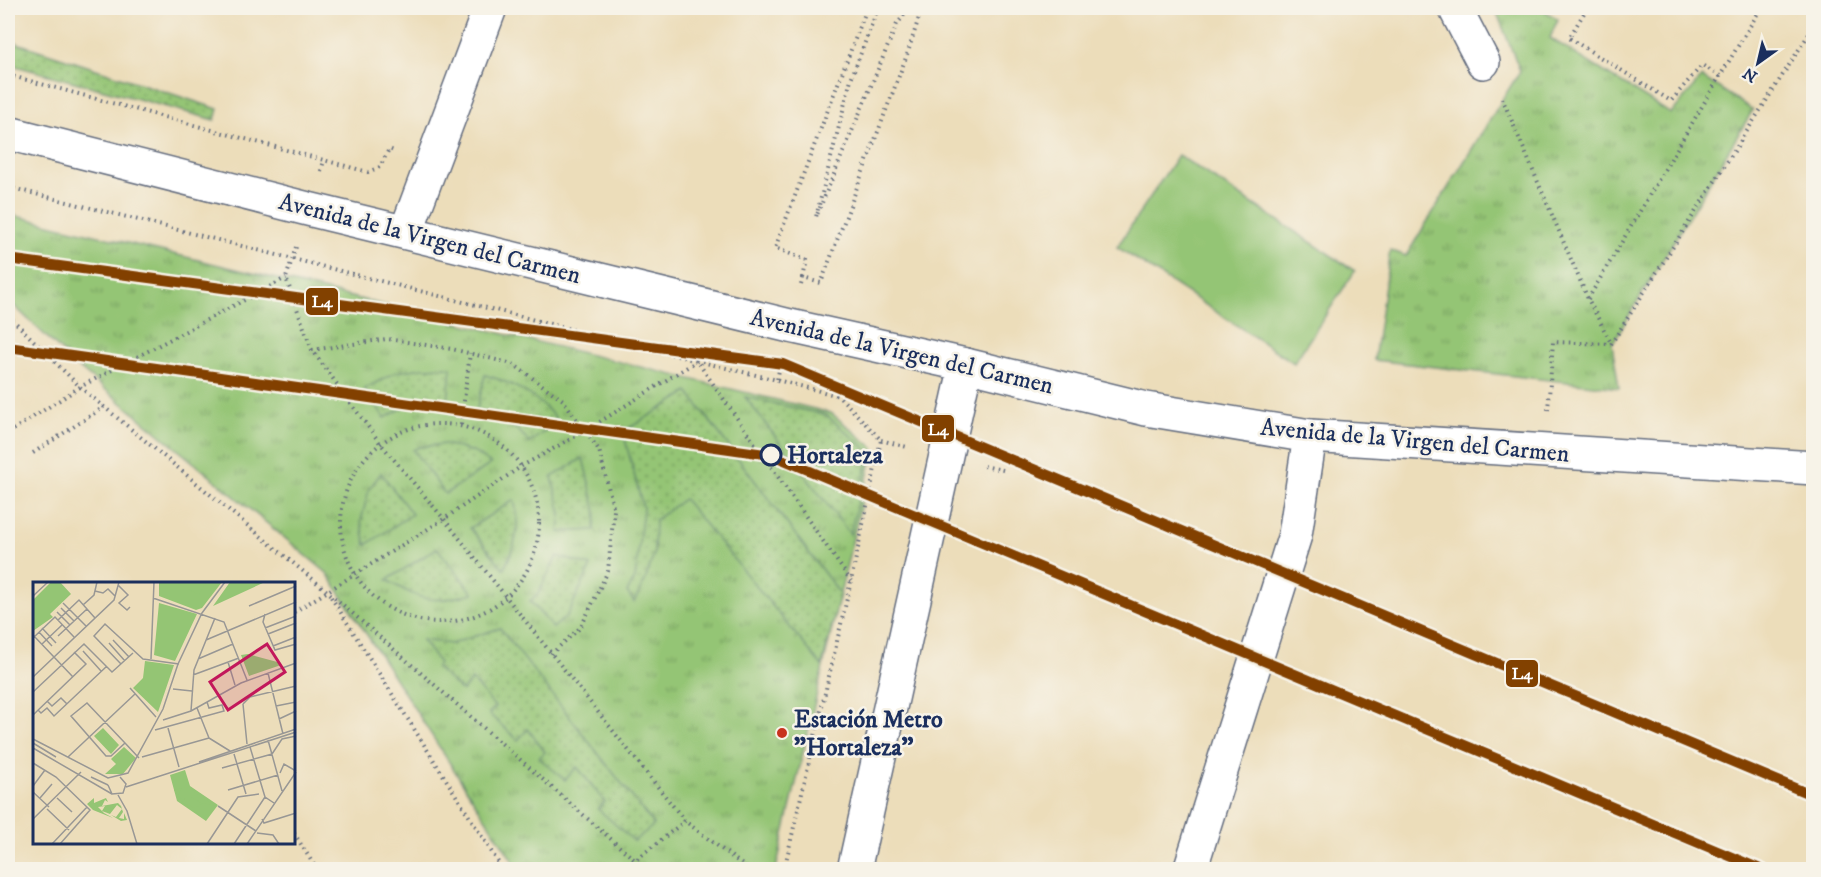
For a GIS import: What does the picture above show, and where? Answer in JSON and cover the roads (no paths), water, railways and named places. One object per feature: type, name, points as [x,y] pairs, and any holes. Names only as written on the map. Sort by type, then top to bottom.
[{"type":"street","points":[[406,232],[490,8]]},
{"type":"street","points":[[1455,8],[1483,62]]},
{"type":"street","name":"Avenida de la Virgen del Carmen","points":[[8,133],[308,209],[790,326],[966,364],[1146,409],[1310,436],[1545,453],[1814,468]]},
{"type":"street","points":[[854,870],[966,364]]},
{"type":"street","points":[[1190,870],[1295,535],[1310,436]]},
{"type":"place","name":"Hortaleza","points":[[771,455]]},
{"type":"place","name":"Estación Metro \"Hortaleza\"","points":[[782,733]]}]
